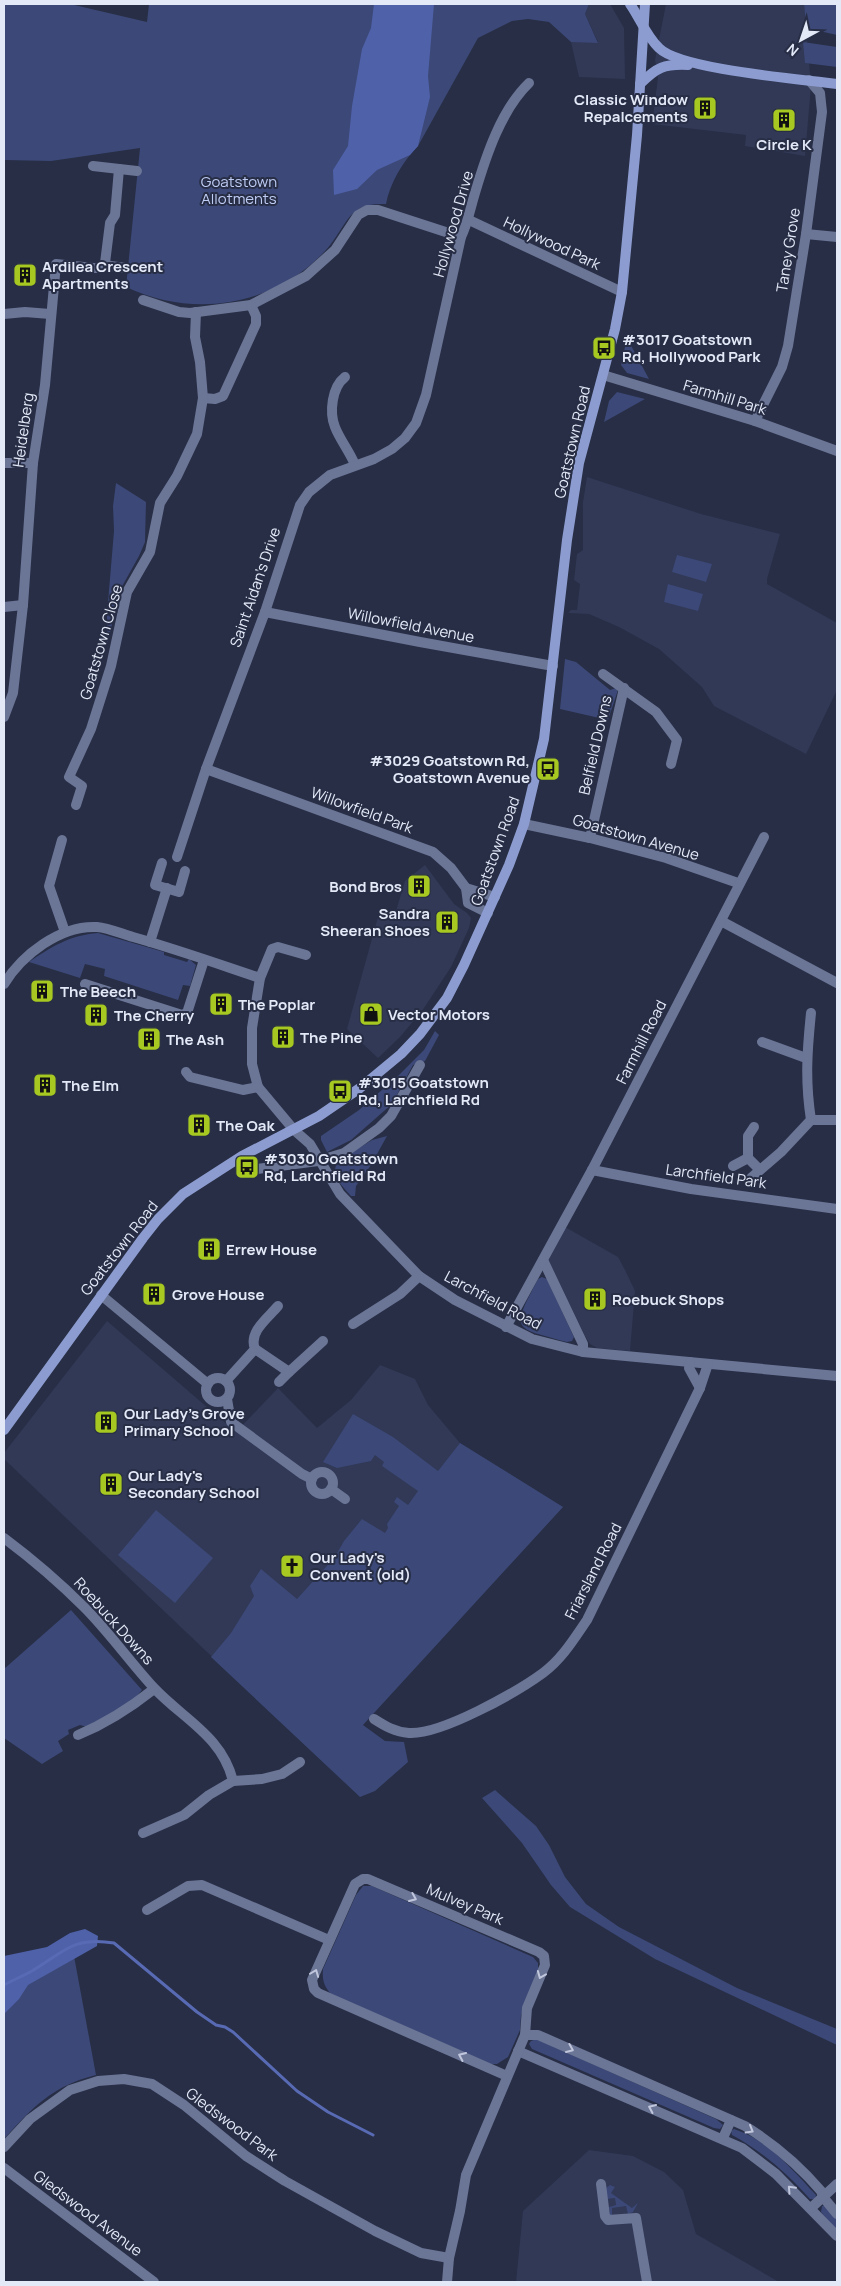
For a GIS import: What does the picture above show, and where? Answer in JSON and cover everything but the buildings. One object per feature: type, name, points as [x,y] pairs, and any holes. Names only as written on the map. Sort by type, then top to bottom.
[{"type":"main road","points":[[630,4],[655,44],[664,52],[703,65]]},
{"type":"main road","name":"Goatstown Road","points":[[4,1430],[158,1219],[183,1194],[242,1156],[319,1116],[360,1088],[401,1054],[420,1034],[447,998],[488,913],[524,824],[544,739],[567,540],[579,464],[603,375],[622,292],[645,4]]},
{"type":"main road","points":[[640,84],[651,73],[662,66],[703,65],[837,84]]},
{"type":"street","name":"Taney Grove","points":[[756,421],[782,367],[788,346],[806,234],[822,112],[820,93],[809,80]]},
{"type":"street","name":"Hollywood Drive","points":[[429,384],[461,238],[469,220],[475,194],[493,143],[518,94],[529,83]]},
{"type":"street","points":[[93,166],[137,171]]},
{"type":"street","points":[[119,169],[114,215],[110,223],[107,257],[103,265],[126,268]]},
{"type":"street","points":[[143,300],[179,312],[196,312],[251,305],[306,276],[335,250],[358,215],[368,210],[378,210],[461,238]]},
{"type":"street","name":"Hollywood Park","points":[[469,220],[622,292]]},
{"type":"street","points":[[806,234],[837,237]]},
{"type":"street","name":"Heidelberg","points":[[4,717],[13,693],[23,605],[32,463],[45,385],[56,264],[93,268],[103,265]]},
{"type":"street","points":[[203,398],[215,399],[223,396],[256,324],[256,316],[251,305]]},
{"type":"street","points":[[4,314],[25,312],[50,314]]},
{"type":"street","name":"Goatstown Close","points":[[76,805],[82,786],[69,777],[92,729],[109,675],[128,592],[150,552],[160,503],[177,476],[197,434],[203,398],[200,362],[195,337],[196,312]]},
{"type":"street","name":"Farmhill Park","points":[[603,375],[756,421],[837,451]]},
{"type":"street","points":[[346,377],[339,382],[333,398],[335,427],[349,449],[356,465]]},
{"type":"street","name":"Saint Aidan's Drive","points":[[178,857],[206,769],[264,612],[300,505],[309,492],[330,475],[374,459],[392,449],[406,438],[422,411],[429,384]]},
{"type":"street","points":[[4,463],[32,463]]},
{"type":"street","points":[[4,607],[23,605]]},
{"type":"street","name":"Willowfield Avenue","points":[[264,612],[553,666]]},
{"type":"street","name":"Belfield Downs","points":[[603,674],[656,712],[677,740],[671,764]]},
{"type":"street","name":"Belfield Downs","points":[[590,838],[624,688]]},
{"type":"street","name":"Willowfield Park","points":[[206,769],[433,852],[451,868],[466,888],[468,903],[488,913]]},
{"type":"street","name":"Goatstown Avenue","points":[[524,824],[590,838],[666,858],[738,884]]},
{"type":"street","name":"Farmhill Road","points":[[506,1327],[592,1170],[721,921],[738,884],[764,837]]},
{"type":"street","points":[[62,840],[49,886],[65,932]]},
{"type":"street","points":[[162,863],[155,885],[179,892],[185,872]]},
{"type":"street","points":[[150,942],[167,888]]},
{"type":"street","points":[[466,888],[495,897]]},
{"type":"street","points":[[721,921],[837,983]]},
{"type":"street","points":[[4,984],[12,970],[46,942],[65,932],[78,928],[98,927],[260,978]]},
{"type":"street","points":[[186,1072],[190,1077],[242,1090],[258,1087],[252,1064],[252,1028],[260,978],[272,949],[278,946],[306,955]]},
{"type":"street","points":[[85,984],[182,1016],[187,1014],[204,960]]},
{"type":"street","points":[[811,1120],[806,1087],[806,1058],[812,1013]]},
{"type":"street","points":[[762,1042],[806,1058]]},
{"type":"street","points":[[257,1170],[318,1161],[344,1153],[379,1128],[391,1116],[420,1065]]},
{"type":"street","name":"Larchfield Road","points":[[258,1087],[294,1130],[310,1144],[318,1161],[340,1194],[419,1276],[455,1300],[506,1327],[532,1339],[582,1352],[837,1376]]},
{"type":"street","points":[[751,1178],[759,1169],[781,1152],[811,1120],[837,1120]]},
{"type":"street","points":[[754,1127],[748,1136],[748,1158],[759,1169]]},
{"type":"street","points":[[733,1166],[748,1158]]},
{"type":"street","name":"Larchfield Park","points":[[592,1170],[691,1189],[837,1209]]},
{"type":"street","points":[[543,1260],[584,1344],[582,1352]]},
{"type":"street","points":[[353,1324],[400,1294],[419,1276]]},
{"type":"street","points":[[101,1295],[208,1384]]},
{"type":"street","points":[[278,1306],[255,1332],[252,1343],[255,1349],[289,1372]]},
{"type":"street","points":[[279,1382],[323,1341]]},
{"type":"street","points":[[226,1381],[255,1349]]},
{"type":"street","points":[[690,1362],[690,1368],[700,1388]]},
{"type":"street","name":"Friarsland Road","points":[[374,1719],[396,1731],[426,1732],[450,1724],[502,1697],[544,1672],[566,1651],[587,1620],[700,1388],[708,1364]]},
{"type":"street","points":[[226,1381],[216,1378],[208,1384],[207,1395],[212,1400],[220,1402],[227,1399]]},
{"type":"street","points":[[226,1381],[230,1392],[227,1399],[231,1422],[302,1474],[312,1479]]},
{"type":"street","points":[[320,1472],[327,1473],[333,1482],[331,1489],[322,1494],[315,1491],[312,1486],[312,1479],[320,1472]]},
{"type":"street","points":[[331,1489],[345,1499]]},
{"type":"street","name":"Roebuck Downs","points":[[4,1538],[35,1562],[85,1608],[154,1688],[215,1743],[229,1764],[233,1781]]},
{"type":"street","points":[[78,1735],[108,1722],[131,1707],[154,1688]]},
{"type":"street","points":[[143,1833],[184,1815],[209,1795],[233,1781],[262,1779],[282,1774],[300,1762]]},
{"type":"street","name":"Mulvey Park","points":[[363,1878],[539,1952],[544,1956],[545,1965],[527,2008],[525,2035],[507,2076],[318,1993],[314,1989],[312,1980],[329,1940],[355,1884],[363,1878]]},
{"type":"street","points":[[147,1910],[188,1886],[202,1885],[329,1940]]},
{"type":"street","points":[[525,2035],[538,2035],[731,2120],[761,2136],[784,2153],[810,2178],[821,2191],[822,2197],[837,2214]]},
{"type":"street","points":[[518,2051],[723,2138],[768,2166],[837,2236]]},
{"type":"street","points":[[447,2282],[449,2258],[466,2175],[502,2092],[507,2076]]},
{"type":"street","name":"Gledswood Park","points":[[4,2147],[30,2119],[70,2090],[98,2081],[124,2079],[152,2084],[184,2105],[246,2156],[285,2181],[375,2231],[421,2253],[449,2258]]},
{"type":"street","points":[[723,2138],[731,2120]]},
{"type":"street","name":"Gledswood Avenue","points":[[4,2168],[154,2282]]},
{"type":"street","points":[[601,2184],[605,2216],[608,2220],[636,2218],[647,2282]]},
{"type":"street","points":[[811,2208],[837,2184]]},
{"type":"shaded area","points":[[374,4],[434,4],[428,76],[430,97],[418,146],[410,155],[377,170],[357,189],[334,195],[333,170],[348,146],[352,106],[362,49],[371,28]]},
{"type":"shaded area","points":[[589,4],[610,4],[624,28],[625,79],[579,77],[571,42],[598,42],[585,14]]},
{"type":"shaded area","points":[[666,4],[804,4],[811,86],[805,156],[745,146],[746,135],[652,124],[658,78],[655,60]]},
{"type":"shaded area","points":[[587,477],[701,514],[780,534],[767,584],[837,623],[837,690],[806,754],[714,706],[702,687],[659,649],[619,627],[589,614],[568,613],[571,610],[577,610],[580,584],[574,580],[577,554],[583,550],[583,502]]},
{"type":"shaded area","points":[[425,865],[454,904],[471,918],[469,928],[451,967],[424,1008],[400,1037],[378,1058],[347,1029],[378,917],[393,921],[405,881]]},
{"type":"shaded area","points":[[565,1227],[618,1257],[625,1270],[635,1291],[630,1351],[597,1348],[590,1344],[585,1336],[549,1262],[549,1256]]},
{"type":"shaded area","points":[[107,1321],[236,1432],[278,1388],[317,1428],[351,1400],[380,1365],[415,1379],[428,1405],[460,1443],[563,1507],[325,1764],[4,1459],[4,1453]]},
{"type":"shaded area","points":[[85,1929],[98,1936],[97,1946],[28,1985],[19,1999],[4,2014],[4,1956],[47,1947],[70,1933]]},
{"type":"shaded area","points":[[589,2150],[633,2156],[664,2172],[683,2190],[696,2234],[779,2282],[516,2282],[523,2211]]},
{"type":"green space","name":"Goatstown Allotments","points":[[4,4],[70,4],[147,22],[149,4],[589,4],[585,14],[598,43],[571,42],[549,22],[528,19],[512,21],[478,38],[418,146],[407,158],[398,173],[386,204],[373,204],[355,211],[325,251],[305,270],[282,284],[258,295],[232,302],[179,303],[152,297],[126,287],[140,148],[51,161],[4,160]]},
{"type":"green space","points":[[804,4],[837,4],[837,35],[806,28]]},
{"type":"green space","points":[[803,42],[837,47],[837,67],[805,63]]},
{"type":"green space","points":[[627,338],[649,379],[627,373],[621,365]]},
{"type":"green space","points":[[617,392],[645,399],[604,422],[609,401]]},
{"type":"green space","points":[[116,483],[146,502],[145,542],[120,590],[107,646],[107,614]]},
{"type":"green space","points":[[677,555],[712,564],[706,582],[672,572]]},
{"type":"green space","points":[[668,584],[703,594],[698,611],[664,602]]},
{"type":"green space","points":[[565,659],[576,662],[610,690],[616,688],[618,690],[608,720],[560,709]]},
{"type":"green space","points":[[98,933],[164,952],[164,955],[187,962],[189,959],[196,965],[190,986],[183,985],[178,1000],[104,976],[105,969],[85,964],[80,978],[29,962],[45,951],[70,939]]},
{"type":"green space","points":[[435,1031],[439,1035],[425,1061],[413,1065],[392,1104],[351,1140],[327,1152],[321,1136],[359,1110],[399,1075],[424,1050]]},
{"type":"green space","points":[[387,1136],[371,1165],[356,1186],[355,1196],[351,1196],[340,1184],[336,1175],[336,1165],[339,1160],[372,1140]]},
{"type":"green space","points":[[542,1277],[547,1279],[574,1337],[572,1341],[567,1342],[535,1333],[522,1324],[523,1309],[538,1279]]},
{"type":"green space","points":[[353,1414],[393,1437],[438,1471],[460,1443],[563,1507],[363,1725],[385,1741],[404,1742],[408,1762],[375,1791],[360,1797],[211,1657],[231,1633],[254,1596],[250,1586],[261,1569],[297,1599],[335,1557],[344,1541],[362,1519],[385,1533],[388,1528],[387,1524],[399,1506],[394,1502],[397,1497],[408,1505],[418,1491],[382,1466],[384,1462],[375,1455],[371,1461],[337,1468],[323,1462]]},
{"type":"green space","points":[[156,1510],[213,1558],[175,1603],[118,1555]]},
{"type":"green space","points":[[71,1610],[142,1690],[129,1705],[87,1727],[80,1725],[68,1730],[69,1734],[58,1741],[63,1751],[42,1764],[4,1738],[4,1669]]},
{"type":"green space","points":[[495,1790],[536,1826],[549,1845],[565,1877],[586,1904],[619,1927],[737,1988],[837,2029],[837,2045],[655,1959],[570,1907],[551,1885],[522,1843],[482,1798]]},
{"type":"green space","points":[[363,1886],[372,1886],[533,1957],[538,1963],[538,1978],[521,2015],[520,2030],[508,2057],[497,2064],[491,2064],[331,1994],[324,1983],[323,1969],[356,1895]]},
{"type":"green space","points":[[74,1956],[96,2075],[67,2085],[44,2099],[4,2139],[4,2003],[33,1977]]},
{"type":"green space","points":[[536,2039],[716,2119],[723,2125],[720,2129],[714,2128],[532,2049],[529,2044]]},
{"type":"green space","points":[[734,2129],[758,2140],[769,2148],[816,2195],[815,2199],[810,2199],[792,2180],[764,2156],[732,2135],[731,2131]]},
{"type":"green space","points":[[610,2185],[615,2187],[611,2193],[632,2208],[638,2203],[633,2212],[628,2214],[626,2206],[612,2208],[612,2216],[610,2215],[609,2207],[616,2205],[615,2198],[607,2199],[606,2188]]},
{"type":"green space","points":[[822,2206],[825,2206],[837,2219],[837,2232],[821,2212]]},
{"type":"waterway","points":[[4,1985],[32,1971],[70,1947],[88,1942],[114,1943],[197,2012],[216,2025],[225,2027],[233,2032],[297,2091],[328,2112],[373,2135]]},
{"type":"place","name":"Classic Window Repalcements","points":[[705,108]]},
{"type":"place","name":"Circle K","points":[[784,120]]},
{"type":"place","name":"Ardilea Crescent Apartments","points":[[25,275]]},
{"type":"place","name":"#3017 Goatstown Rd, Hollywood Park","points":[[604,348]]},
{"type":"place","name":"#3029 Goatstown Rd, Goatstown Avenue","points":[[548,769]]},
{"type":"place","name":"Bond Bros","points":[[419,886]]},
{"type":"place","name":"Sandra Sheeran Shoes","points":[[447,922]]},
{"type":"place","name":"The Beech","points":[[42,991]]},
{"type":"place","name":"The Poplar","points":[[221,1004]]},
{"type":"place","name":"Vector Motors","points":[[371,1014]]},
{"type":"place","name":"The Cherry","points":[[96,1015]]},
{"type":"place","name":"The Pine","points":[[283,1037]]},
{"type":"place","name":"The Ash","points":[[149,1039]]},
{"type":"place","name":"The Elm","points":[[45,1085]]},
{"type":"place","name":"#3015 Goatstown Rd, Larchfield Rd","points":[[340,1091]]},
{"type":"place","name":"The Oak","points":[[199,1125]]},
{"type":"place","name":"#3030 Goatstown Rd, Larchfield Rd","points":[[247,1167]]},
{"type":"place","name":"Errew House","points":[[209,1249]]},
{"type":"place","name":"Grove House","points":[[154,1294]]},
{"type":"place","name":"Roebuck Shops","points":[[595,1299]]},
{"type":"place","name":"Our Lady's Grove Primary School","points":[[106,1422]]},
{"type":"place","name":"Our Lady's Secondary School","points":[[111,1484]]},
{"type":"place","name":"Our Lady's Convent (old)","points":[[292,1566]]}]
